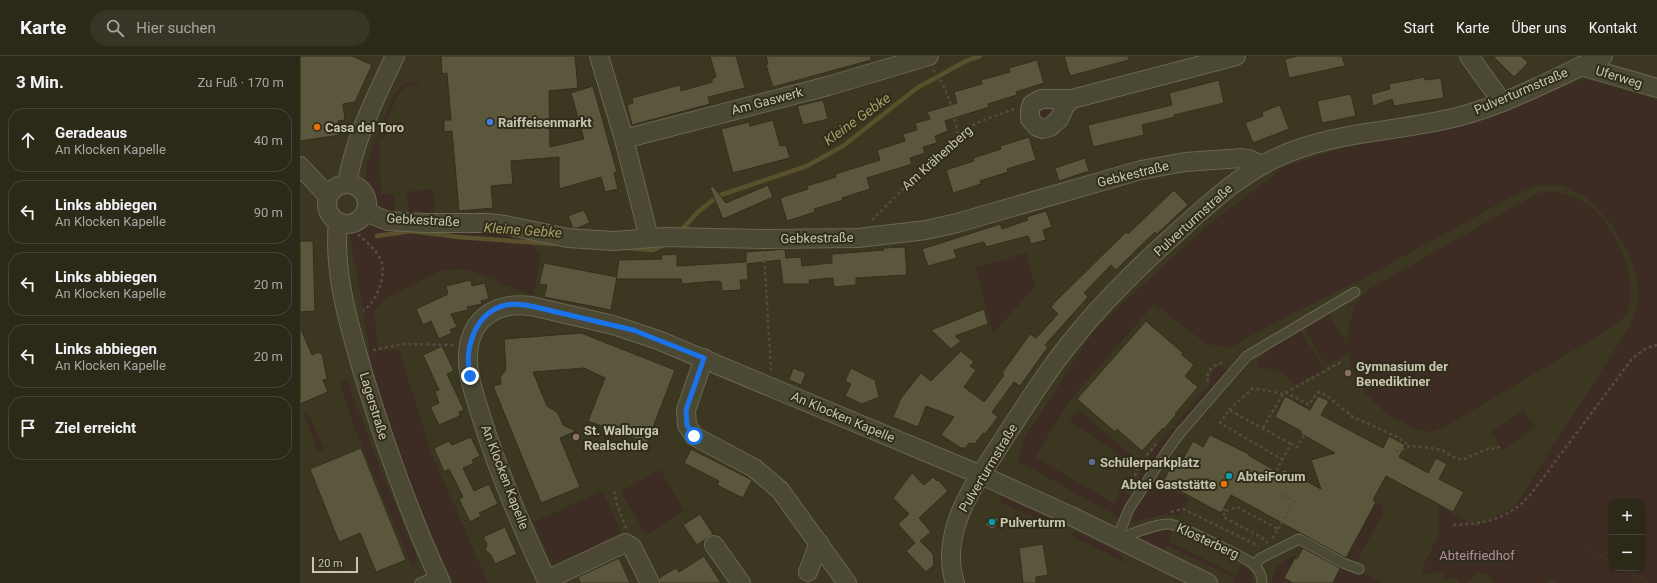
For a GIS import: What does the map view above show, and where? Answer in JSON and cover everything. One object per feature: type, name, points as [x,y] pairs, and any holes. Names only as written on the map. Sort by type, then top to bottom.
[{"type":"street","points":[[346,184],[350,166],[363,129],[395,56]]},
{"type":"street","points":[[599,56],[624,139],[649,238]]},
{"type":"street","name":"Am Gaswerk","points":[[624,139],[828,86],[909,59],[929,56]]},
{"type":"street","points":[[1072,99],[1065,106],[1059,119],[1054,124],[1046,128],[1037,127],[1030,119],[1032,104],[1041,98],[1072,99],[1236,56]]},
{"type":"street","points":[[1469,56],[1502,102]]},
{"type":"street","name":"Pulverturmstraße","points":[[955,583],[951,566],[951,546],[960,512],[981,474],[1040,385],[1068,345],[1092,318],[1154,254],[1234,182],[1262,165],[1293,150],[1316,142],[1447,119],[1502,102],[1603,56]]},
{"type":"street","name":"Uferweg","points":[[1581,66],[1657,88]]},
{"type":"street","name":"Gebkestraße","points":[[365,212],[388,220],[425,223],[488,223],[568,238],[588,240],[614,241],[649,238],[858,238],[905,233],[957,223],[1141,170],[1185,162],[1242,158],[1262,165]]},
{"type":"street","points":[[300,166],[328,196]]},
{"type":"street","points":[[346,184],[354,186],[364,193],[366,199],[365,212],[358,220],[343,223],[334,219],[328,210],[328,196],[336,187],[346,184]]},
{"type":"street","name":"Lagerstraße","points":[[343,223],[338,266],[348,318],[390,459],[439,579]]},
{"type":"street","name":"An Klocken Kapelle","points":[[548,582],[493,454],[468,368],[469,345],[473,334],[482,319],[506,305],[520,304],[633,330],[704,358],[981,474]]},
{"type":"street","points":[[704,358],[686,410],[687,425],[694,436],[754,468],[780,490],[847,583]]},
{"type":"street","points":[[981,474],[1208,583]]},
{"type":"street","points":[[548,582],[625,543],[629,544],[650,583]]},
{"type":"street","points":[[808,572],[819,543]]},
{"type":"street","points":[[714,545],[741,583]]},
{"type":"lane","points":[[1117,539],[1133,503],[1167,450],[1247,356],[1355,292]]},
{"type":"lane","name":"Klosterberg","points":[[1117,539],[1156,526],[1170,524],[1246,559],[1254,565],[1260,573],[1262,583]]},
{"type":"lane","points":[[1254,565],[1261,558],[1299,539],[1343,563],[1359,569]]},
{"type":"lane","points":[[420,583],[439,579]]},
{"type":"path","points":[[936,74],[945,90],[959,137]]},
{"type":"path","name":"Am Krähenberg","points":[[858,238],[880,211],[959,137],[981,121],[1032,104]]},
{"type":"path","points":[[343,223],[379,257],[382,272],[377,292],[371,302],[365,310],[348,318]]},
{"type":"path","points":[[764,247],[772,375]]},
{"type":"path","points":[[384,348],[402,344],[469,345]]},
{"type":"path","points":[[1453,525],[1482,523],[1510,513],[1521,506],[1632,359],[1646,348],[1657,345]]},
{"type":"path","points":[[1263,428],[1284,393],[1343,361]]},
{"type":"path","points":[[1283,460],[1220,423],[1229,410],[1253,388],[1284,393],[1309,405],[1317,393],[1320,392],[1353,418],[1395,436],[1410,446],[1442,450],[1453,457],[1462,460],[1490,448],[1496,449],[1501,446]]},
{"type":"path","points":[[1229,410],[1297,447],[1304,435]]},
{"type":"path","points":[[1276,471],[1292,444]]},
{"type":"path","points":[[1396,452],[1410,446]]},
{"type":"path","points":[[614,491],[617,504],[626,526],[629,544]]},
{"type":"path","points":[[1274,536],[1294,502],[1282,495]]},
{"type":"path","points":[[1261,537],[1224,517],[1225,510],[1237,507],[1278,529]]},
{"type":"path","points":[[1166,515],[1178,509],[1183,509],[1265,548]]},
{"type":"green space","name":"Abteifriedhof","points":[[1585,79],[1657,100],[1657,583],[1650,583],[1629,571],[1645,571],[1645,499],[1609,499],[1609,559],[1559,532],[1609,561],[1609,571],[1626,571],[1647,583],[1559,583],[1549,578],[1546,583],[1493,583],[1488,575],[1479,573],[1468,583],[1459,583],[1456,577],[1442,580],[1446,571],[1422,575],[1422,569],[1439,534],[1439,506],[1477,527],[1515,506],[1630,326],[1639,297],[1635,272],[1628,252],[1612,225],[1587,198],[1563,185],[1538,185],[1511,197],[1364,278],[1285,317],[1229,348],[1207,344],[1154,304],[1070,400],[1035,457],[1115,504],[1115,501],[1122,490],[1130,494],[1120,518],[1018,461],[1024,439],[1094,330],[1207,226],[1286,166],[1385,135],[1506,108]]},
{"type":"green space","points":[[419,81],[419,83],[404,88],[398,95],[388,118],[386,138],[379,139],[381,195],[395,194],[395,212],[385,209],[378,203],[366,178],[367,163],[393,96],[403,84]]},
{"type":"green space","points":[[1041,105],[1057,107],[1054,120],[1038,120],[1037,109]]},
{"type":"green space","points":[[433,189],[435,209],[432,214],[409,215],[407,192]]},
{"type":"green space","points":[[1555,192],[1583,202],[1597,212],[1615,238],[1623,254],[1631,287],[1630,301],[1626,314],[1613,327],[1446,426],[1431,432],[1414,428],[1388,415],[1366,394],[1350,364],[1349,352],[1326,366],[1303,326],[1327,312],[1349,348],[1347,335],[1354,306],[1368,290],[1538,193]]},
{"type":"green space","points":[[363,225],[523,232],[541,256],[533,296],[467,269],[441,270],[386,298],[374,311],[378,351],[399,350],[431,452],[488,583],[453,583],[401,465],[371,366],[370,352],[349,230]]},
{"type":"green space","points":[[1026,253],[1035,287],[993,333],[976,268]]},
{"type":"green space","points":[[1299,328],[1324,369],[1296,385],[1279,371],[1264,368],[1258,369],[1257,360]]},
{"type":"green space","points":[[1221,366],[1228,371],[1181,428],[1175,424],[1211,383],[1212,372]]},
{"type":"green space","points":[[347,379],[378,463],[417,558],[413,569],[353,424],[340,382]]},
{"type":"green space","points":[[1078,409],[1139,462],[1137,466],[1070,422]]},
{"type":"green space","points":[[1523,410],[1535,427],[1503,450],[1491,431]]},
{"type":"green space","points":[[308,413],[324,449],[318,452],[304,414]]},
{"type":"green space","points":[[1172,428],[1178,432],[1143,481],[1138,476],[1148,457]]},
{"type":"green space","points":[[660,469],[684,511],[646,535],[621,492]]},
{"type":"green space","points":[[1152,479],[1189,499],[1180,515],[1164,514],[1133,522],[1130,517]]},
{"type":"green space","points":[[602,491],[622,534],[553,565],[534,522]]},
{"type":"green space","points":[[1000,496],[1060,523],[1058,528],[1002,503],[1000,501]]},
{"type":"green space","points":[[1376,502],[1382,505],[1384,511],[1357,561],[1352,562],[1345,559]]},
{"type":"green space","points":[[1166,529],[1173,531],[1168,541],[1236,575],[1241,565],[1249,570],[1252,574],[1252,583],[1233,583],[1235,578],[1167,545],[1162,555],[1137,539]]},
{"type":"green space","points":[[1074,531],[1117,551],[1127,563],[1072,536]]},
{"type":"green space","points":[[1296,555],[1283,578],[1292,583],[1272,583],[1274,573],[1279,565]]},
{"type":"green space","points":[[1328,566],[1339,572],[1341,567],[1355,575],[1362,572],[1382,583],[1333,583]]},
{"type":"building","points":[[300,56],[352,56],[372,65],[355,102],[343,104],[345,120],[338,121],[340,135],[300,141]]},
{"type":"building","points":[[441,56],[575,56],[578,88],[549,91],[550,147],[584,139],[571,93],[593,86],[617,172],[614,173],[618,189],[605,192],[601,177],[559,189],[559,157],[511,161],[513,184],[491,186],[493,208],[459,211],[452,131],[444,132],[444,120],[451,120],[447,73],[442,74]]},
{"type":"building","points":[[710,56],[736,56],[745,88],[708,97],[710,104],[632,125],[627,105],[633,103],[632,98],[680,85],[681,91],[712,82],[712,79],[716,77]]},
{"type":"building","points":[[766,56],[871,56],[871,60],[773,87],[766,65],[768,64]]},
{"type":"building","points":[[1064,56],[1128,56],[1129,60],[1070,76]]},
{"type":"building","points":[[1297,56],[1342,56],[1345,66],[1289,78],[1285,59]]},
{"type":"building","points":[[1493,56],[1521,56],[1528,63],[1514,77]]},
{"type":"building","points":[[1037,60],[1044,83],[1016,92],[1017,95],[988,104],[989,107],[945,121],[948,131],[935,136],[937,143],[923,147],[925,153],[910,158],[912,164],[867,178],[870,189],[842,198],[843,200],[814,209],[815,212],[787,221],[780,198],[808,189],[807,186],[836,177],[835,174],[880,160],[877,150],[905,141],[903,134],[917,130],[915,123],[930,119],[927,112],[957,103],[954,92],[982,84],[981,80],[1010,72],[1009,68]]},
{"type":"building","points":[[1424,77],[1425,80],[1441,78],[1444,98],[1394,106],[1392,99],[1373,106],[1371,94],[1390,89],[1389,84]]},
{"type":"building","points":[[1219,80],[1224,103],[1174,115],[1175,117],[1142,125],[1144,135],[1093,147],[1088,125],[1172,105],[1169,93]]},
{"type":"building","points":[[1351,94],[1356,116],[1322,123],[1317,101]]},
{"type":"building","points":[[823,100],[828,119],[803,125],[797,106]]},
{"type":"building","points":[[1280,105],[1289,129],[1253,143],[1245,123],[1263,116],[1262,112]]},
{"type":"building","points":[[773,120],[780,146],[786,145],[790,158],[733,173],[721,129],[749,122],[750,126]]},
{"type":"building","points":[[1029,137],[1036,160],[1007,169],[1008,172],[980,181],[981,184],[953,193],[946,170],[974,161],[973,158],[1001,149],[1000,146]]},
{"type":"building","points":[[1085,158],[1089,171],[1059,181],[1055,168]]},
{"type":"building","points":[[768,185],[773,197],[723,219],[710,188],[713,186],[726,203]]},
{"type":"building","points":[[1174,190],[1188,205],[1157,234],[1155,232],[1116,270],[1111,265],[1084,293],[1088,297],[1045,345],[1048,347],[1020,386],[1014,382],[992,412],[998,417],[975,444],[969,443],[966,448],[961,448],[941,435],[954,417],[926,406],[918,427],[893,417],[901,398],[921,373],[931,381],[961,351],[974,362],[970,366],[976,370],[964,387],[984,402],[1004,375],[1002,373],[1030,334],[1036,338],[1058,314],[1051,307],[1056,301],[1126,232],[1128,234]]},
{"type":"building","points":[[584,210],[590,223],[573,228],[568,216]]},
{"type":"building","points":[[1046,211],[1052,227],[1043,230],[1046,240],[1031,244],[1028,236],[986,247],[984,242],[954,250],[957,258],[928,266],[922,249],[1000,224],[1002,229],[1028,220],[1026,217]]},
{"type":"building","points":[[300,241],[313,241],[315,311],[300,312]]},
{"type":"building","points":[[905,247],[907,275],[856,278],[856,285],[834,287],[833,278],[809,280],[810,284],[783,284],[780,260],[747,264],[748,280],[740,280],[741,290],[722,291],[721,282],[716,281],[682,284],[681,279],[616,279],[619,260],[662,259],[661,255],[677,254],[677,266],[746,262],[746,252],[785,249],[786,258],[801,257],[802,266],[832,263],[832,254]]},
{"type":"building","points":[[544,263],[617,277],[611,310],[544,297],[547,285],[539,284]]},
{"type":"building","points":[[471,280],[472,286],[485,283],[489,299],[481,301],[482,304],[467,307],[468,310],[451,314],[457,327],[450,330],[452,333],[439,339],[431,321],[423,325],[416,309],[448,294],[446,286]]},
{"type":"building","points":[[984,309],[988,324],[955,336],[961,341],[951,349],[931,330]]},
{"type":"building","points":[[1146,321],[1183,353],[1182,355],[1194,365],[1185,376],[1198,387],[1164,429],[1163,428],[1142,451],[1117,429],[1115,432],[1077,399]]},
{"type":"building","points":[[300,327],[312,355],[319,352],[320,354],[322,353],[327,379],[323,380],[328,392],[300,404]]},
{"type":"building","points":[[581,333],[675,370],[647,443],[588,421],[605,378],[584,368],[533,372],[547,406],[558,413],[563,425],[576,431],[560,438],[580,487],[541,503],[493,386],[501,384],[500,377],[506,370],[504,339]]},
{"type":"building","points":[[442,346],[454,371],[447,374],[464,410],[459,412],[460,416],[439,425],[430,407],[439,403],[435,391],[439,390],[423,355]]},
{"type":"building","points":[[793,368],[806,373],[801,385],[789,380]]},
{"type":"building","points":[[851,368],[875,380],[879,397],[862,404],[845,396],[851,384],[845,381]]},
{"type":"building","points":[[1285,396],[1310,410],[1318,396],[1329,401],[1321,415],[1383,448],[1389,436],[1405,445],[1399,457],[1428,473],[1436,458],[1447,464],[1439,479],[1464,492],[1453,512],[1386,476],[1373,500],[1376,502],[1346,558],[1231,495],[1221,513],[1163,482],[1172,465],[1178,468],[1193,441],[1203,447],[1210,435],[1249,454],[1248,455],[1281,474],[1283,469],[1321,489],[1311,460],[1335,453],[1300,433],[1301,431],[1275,417]]},
{"type":"building","points":[[471,437],[480,456],[472,460],[474,463],[463,468],[474,491],[489,484],[498,504],[479,513],[481,516],[470,522],[459,499],[463,497],[449,469],[444,472],[434,448],[449,441],[452,445]]},
{"type":"building","points":[[361,448],[406,560],[376,572],[360,533],[339,542],[310,469]]},
{"type":"building","points":[[691,449],[752,480],[743,498],[717,485],[719,481],[684,463]]},
{"type":"building","points":[[912,473],[924,485],[933,477],[937,481],[938,480],[948,491],[919,518],[931,532],[920,541],[933,554],[934,565],[926,572],[906,551],[915,543],[898,524],[909,514],[893,498]]},
{"type":"building","points":[[700,514],[713,534],[697,545],[683,525]]},
{"type":"building","name":"Pulverturm","points":[[989,518],[999,518],[996,527],[992,529],[985,525]]},
{"type":"building","points":[[505,527],[517,554],[495,564],[491,555],[485,550],[487,544],[483,537]]},
{"type":"building","points":[[1043,544],[1048,575],[1036,577],[1036,583],[1023,583],[1019,548]]},
{"type":"building","points":[[1303,548],[1340,568],[1333,583],[1293,583],[1284,578],[1295,558],[1297,559]]},
{"type":"building","points":[[704,556],[721,583],[660,583],[659,578],[676,568],[679,572]]},
{"type":"building","points":[[619,558],[630,583],[580,583],[578,577]]},
{"type":"waterway","name":"Kleine Gebke","points":[[684,227],[698,212],[718,196],[807,166],[843,146],[917,88],[966,61],[980,56]]},
{"type":"waterway","name":"Kleine Gebke","points":[[377,236],[411,231],[458,237],[554,244]]},
{"type":"waterway","name":"Kleine Gebke","points":[[627,248],[653,250],[666,244]]},
{"type":"place","name":"Raiffeisenmarkt","points":[[490,122]]},
{"type":"place","name":"Casa del Toro","points":[[317,127]]},
{"type":"place","name":"Gymnasium der Benediktiner","points":[[1348,373]]},
{"type":"place","name":"St. Walburga Realschule","points":[[576,437]]},
{"type":"place","name":"Schülerparkplatz","points":[[1092,462]]},
{"type":"place","name":"AbteiForum","points":[[1229,476]]},
{"type":"place","name":"Abtei Gaststätte","points":[[1224,484]]},
{"type":"place","name":"Pulverturm","points":[[992,522]]},
{"type":"route","points":[[470,376],[468,368],[469,345],[473,334],[482,319],[506,305],[520,304],[531,306],[633,330],[704,358],[686,410],[687,425],[694,436]]}]
